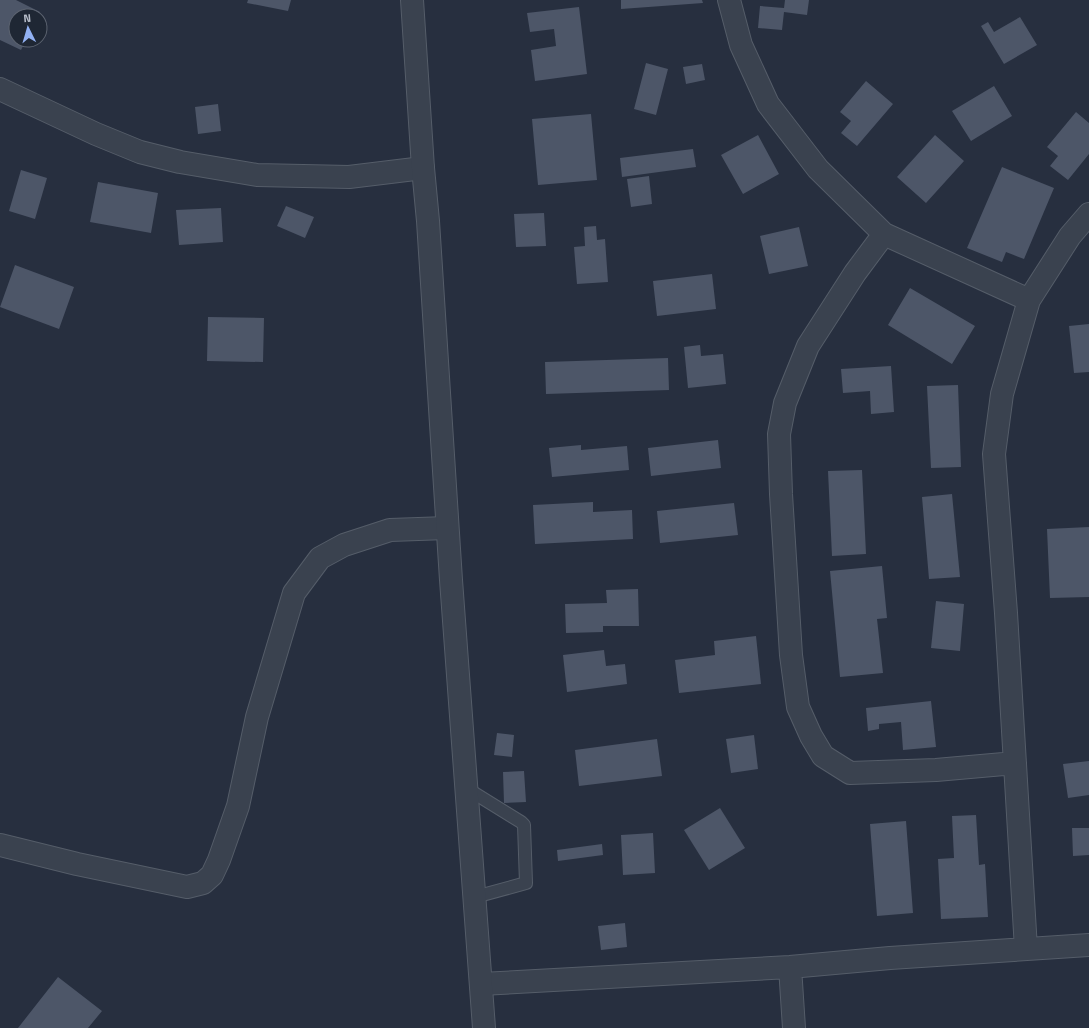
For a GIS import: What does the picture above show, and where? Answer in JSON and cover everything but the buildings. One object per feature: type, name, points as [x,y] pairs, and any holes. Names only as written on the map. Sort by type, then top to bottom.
[{"type":"street","points":[[412,0],[428,221],[447,528],[484,1028]]},
{"type":"street","points":[[729,0],[741,44],[768,104],[818,169],[884,234],[1029,300]]},
{"type":"street","points":[[0,90],[96,134],[140,152],[180,162],[257,175],[350,177],[423,168]]},
{"type":"street","points":[[1026,949],[1006,613],[994,454],[1002,394],[1029,300],[1070,236],[1089,214]]},
{"type":"street","points":[[884,234],[855,273],[808,346],[785,403],[779,434],[781,494],[791,655],[798,707],[811,736],[823,756],[850,772],[936,770],[1015,763]]},
{"type":"street","points":[[0,845],[77,864],[187,886],[202,883],[212,875],[219,860],[238,806],[257,716],[294,593],[320,558],[344,546],[390,530],[447,528]]},
{"type":"street","points":[[481,984],[790,967],[1089,945]]},
{"type":"street","points":[[790,967],[794,1028]]},
{"type":"lane","points":[[466,788],[524,825],[526,883],[475,897]]}]
